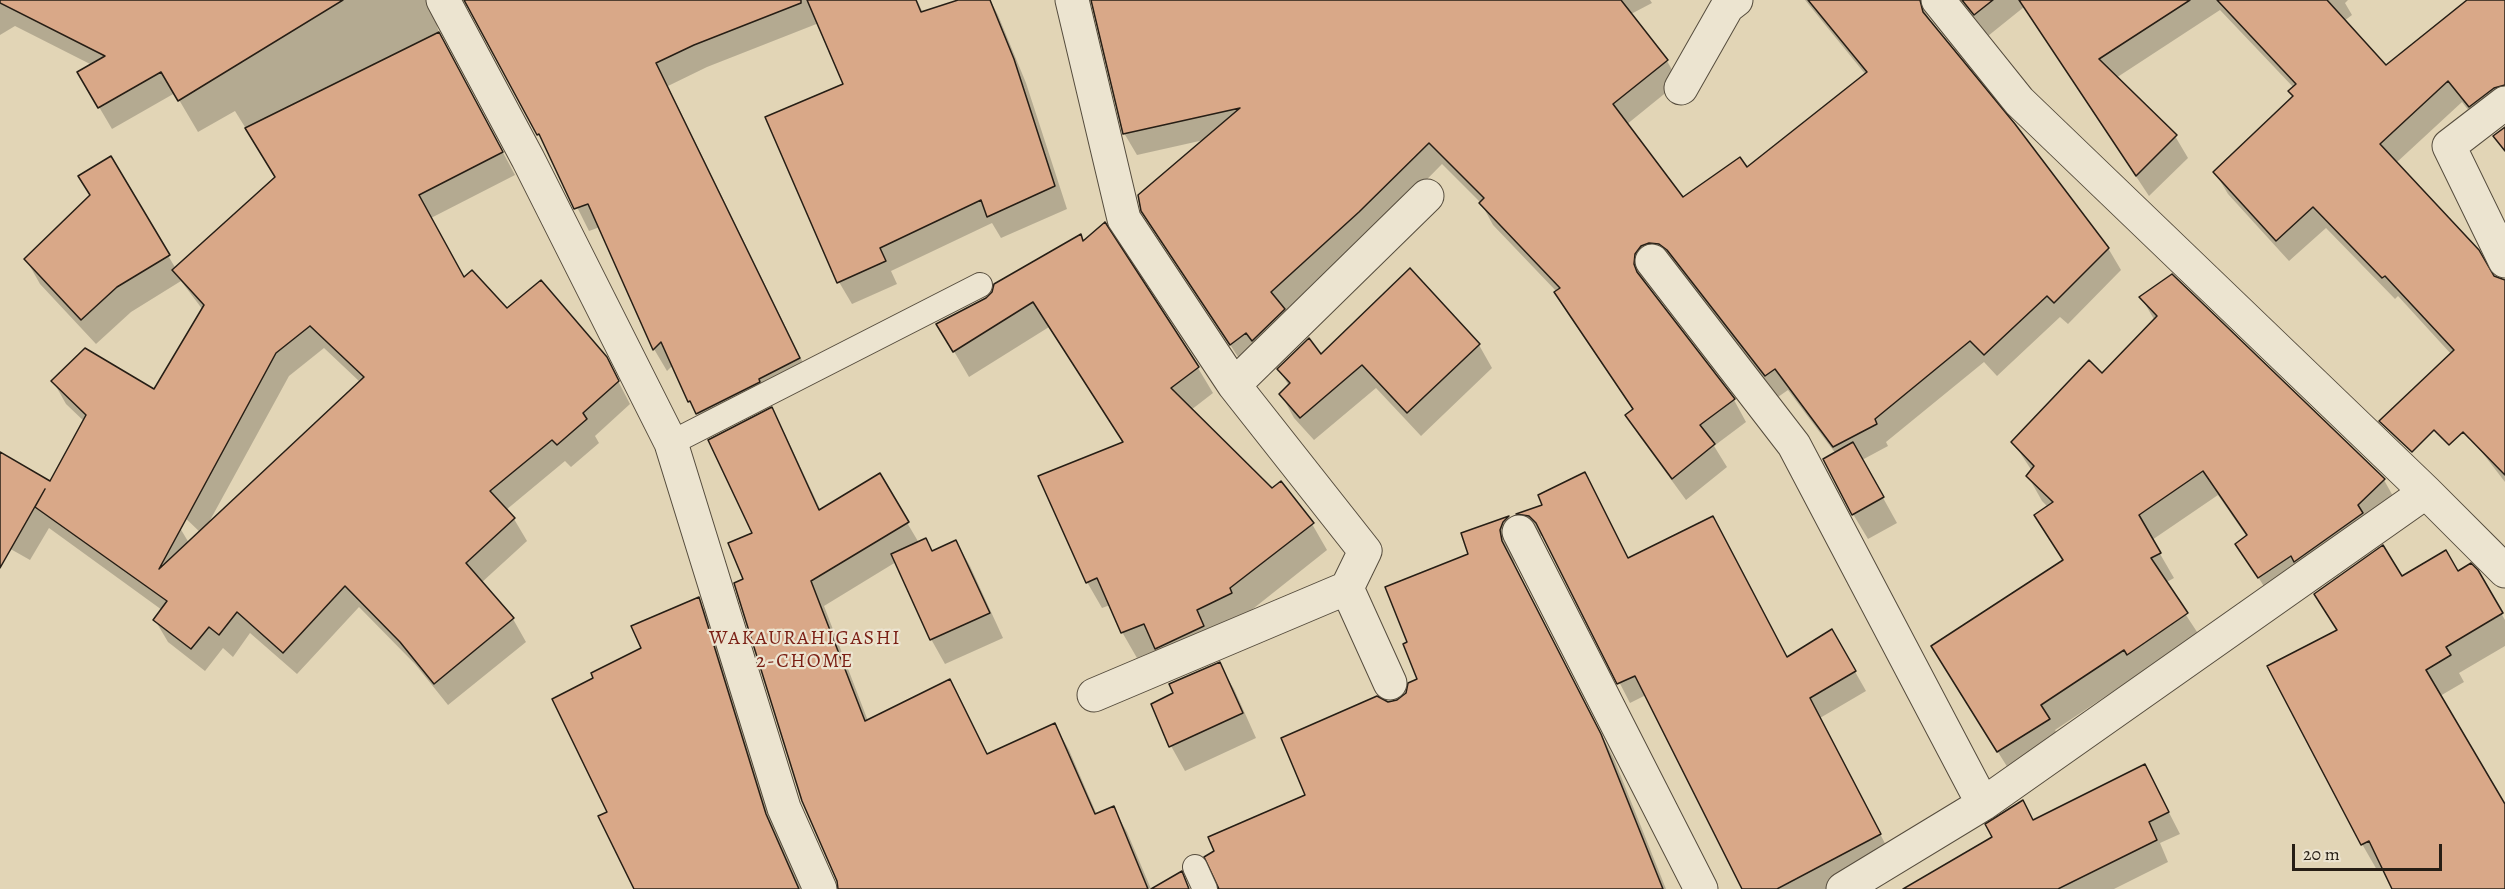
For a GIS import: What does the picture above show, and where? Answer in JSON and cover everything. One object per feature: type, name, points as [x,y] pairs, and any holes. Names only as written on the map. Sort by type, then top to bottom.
[{"type":"street","points":[[443,0],[528,159],[671,443],[784,808],[819,889]]},
{"type":"street","points":[[1072,0],[1124,219],[1234,385],[1365,551],[1347,588],[1094,695]]},
{"type":"street","points":[[1681,88],[1727,7],[1736,0]]},
{"type":"street","points":[[1938,0],[2019,101],[2426,492],[2505,571]]},
{"type":"street","points":[[2505,103],[2449,146],[2505,261]]},
{"type":"street","points":[[1234,385],[1427,196]]},
{"type":"street","points":[[1652,261],[1794,445],[1983,804]]},
{"type":"street","points":[[1843,889],[1983,804],[2426,492]]},
{"type":"street","points":[[1519,532],[1701,889]]},
{"type":"street","points":[[1347,588],[1390,683]]},
{"type":"lane","points":[[671,443],[980,285]]},
{"type":"building","points":[[0,0],[343,0],[178,101],[161,72],[98,108],[77,72],[105,56],[0,3]]},
{"type":"building","points":[[464,0],[801,0],[801,3],[694,45],[656,63],[800,358],[759,379],[760,382],[696,414],[690,401],[688,402],[661,342],[653,350],[588,204],[574,209],[539,134],[537,135]]},
{"type":"building","points":[[807,0],[916,0],[921,12],[958,0],[990,0],[1014,59],[1055,186],[987,217],[981,200],[880,248],[886,261],[837,283],[765,117],[843,84]]},
{"type":"building","points":[[1091,0],[1621,0],[1668,60],[1613,104],[1683,197],[1740,157],[1747,167],[1867,72],[1808,0],[1920,0],[1923,12],[2015,124],[2109,248],[2054,303],[2047,296],[1984,355],[1970,341],[1875,419],[1877,424],[1833,447],[1775,369],[1765,376],[1667,250],[1659,244],[1649,243],[1641,246],[1635,254],[1634,264],[1637,272],[1735,399],[1700,425],[1715,444],[1672,479],[1625,415],[1633,409],[1554,292],[1560,288],[1479,203],[1484,198],[1429,143],[1359,212],[1271,292],[1285,309],[1252,341],[1246,333],[1230,345],[1141,211],[1138,195],[1240,108],[1123,134]]},
{"type":"building","points":[[1962,0],[1993,0],[1974,15]]},
{"type":"building","points":[[2019,0],[2190,0],[2099,59],[2177,135],[2136,176]]},
{"type":"building","points":[[2217,0],[2327,0],[2386,65],[2467,0],[2505,0],[2505,85],[2494,88],[2469,107],[2448,81],[2380,144],[2479,250],[2494,276],[2505,280],[2505,475],[2463,432],[2449,445],[2434,430],[2412,452],[2379,421],[2454,350],[2385,276],[2382,278],[2313,207],[2276,241],[2213,172],[2293,96],[2288,91],[2296,84]]},
{"type":"building","points":[[439,32],[503,152],[419,195],[464,277],[472,270],[507,308],[541,280],[607,357],[619,381],[583,413],[587,419],[557,445],[552,440],[490,491],[515,518],[466,563],[514,618],[434,684],[400,642],[345,586],[283,653],[237,612],[219,635],[209,627],[191,649],[153,620],[167,601],[35,507],[45,489],[0,568],[0,452],[50,481],[86,415],[51,381],[85,348],[154,389],[204,305],[172,270],[275,177],[245,128]],"holes":[[[310,326],[364,377],[159,569],[276,353]]]},
{"type":"building","points":[[2505,127],[2505,151],[2493,136]]},
{"type":"building","points":[[111,156],[170,255],[117,287],[81,320],[24,259],[90,195],[78,176]]},
{"type":"building","points":[[1105,222],[1199,367],[1171,388],[1272,488],[1281,481],[1314,523],[1230,588],[1232,593],[1197,610],[1204,626],[1155,649],[1144,624],[1121,633],[1097,578],[1086,583],[1038,476],[1123,442],[1033,302],[953,352],[936,324],[986,298],[992,292],[994,284],[1081,234],[1083,241]]},
{"type":"building","points":[[1410,268],[1480,344],[1407,413],[1362,365],[1300,418],[1279,394],[1290,383],[1277,369],[1309,338],[1321,354]]},
{"type":"building","points":[[2172,274],[2385,479],[2358,505],[2363,513],[2294,562],[2291,556],[2258,578],[2235,544],[2247,535],[2203,471],[2139,515],[2161,553],[2151,558],[2188,613],[2127,655],[2124,650],[2041,705],[2050,719],[1997,752],[1931,646],[2063,560],[2034,515],[2053,502],[2026,476],[2034,466],[2011,442],[2089,360],[2102,373],[2157,316],[2139,297]]},
{"type":"building","points":[[772,407],[819,510],[880,473],[909,522],[811,581],[865,721],[950,679],[987,754],[1055,723],[1095,814],[1114,806],[1148,889],[838,889],[837,881],[802,801],[734,583],[743,579],[728,543],[752,533],[708,440]]},
{"type":"building","points":[[1853,442],[1884,497],[1852,515],[1823,459]]},
{"type":"building","points":[[1585,472],[1628,558],[1713,516],[1787,657],[1832,629],[1856,671],[1810,698],[1881,834],[1777,889],[1742,889],[1635,676],[1617,684],[1536,523],[1529,516],[1516,514],[1542,505],[1538,495]]},
{"type":"building","points":[[1509,516],[1503,522],[1500,530],[1502,541],[1601,734],[1663,889],[1219,889],[1204,857],[1214,851],[1208,837],[1305,795],[1281,738],[1377,696],[1388,702],[1397,700],[1406,693],[1408,683],[1417,679],[1403,644],[1407,642],[1385,587],[1468,554],[1461,533]]},
{"type":"building","points":[[926,538],[932,551],[956,540],[990,613],[930,640],[891,554]]},
{"type":"building","points":[[2383,545],[2402,576],[2446,550],[2458,571],[2471,563],[2478,570],[2503,613],[2446,647],[2451,655],[2426,670],[2505,804],[2505,889],[2392,889],[2369,841],[2361,845],[2267,666],[2337,630],[2314,594]]},
{"type":"building","points":[[699,597],[766,814],[799,889],[634,889],[598,816],[607,812],[552,699],[593,678],[591,673],[641,648],[631,626]]},
{"type":"building","points":[[1220,662],[1243,713],[1169,747],[1151,704],[1173,693],[1169,684]]},
{"type":"building","points":[[2145,764],[2169,812],[2149,822],[2157,840],[2058,889],[1903,889],[1992,837],[1985,824],[2023,800],[2033,820]]},
{"type":"building","points":[[1182,871],[1189,889],[1151,889]]},
{"type":"district","name":"WAKAURAHIGASHI 2-CHOME","points":[[805,650]]}]
